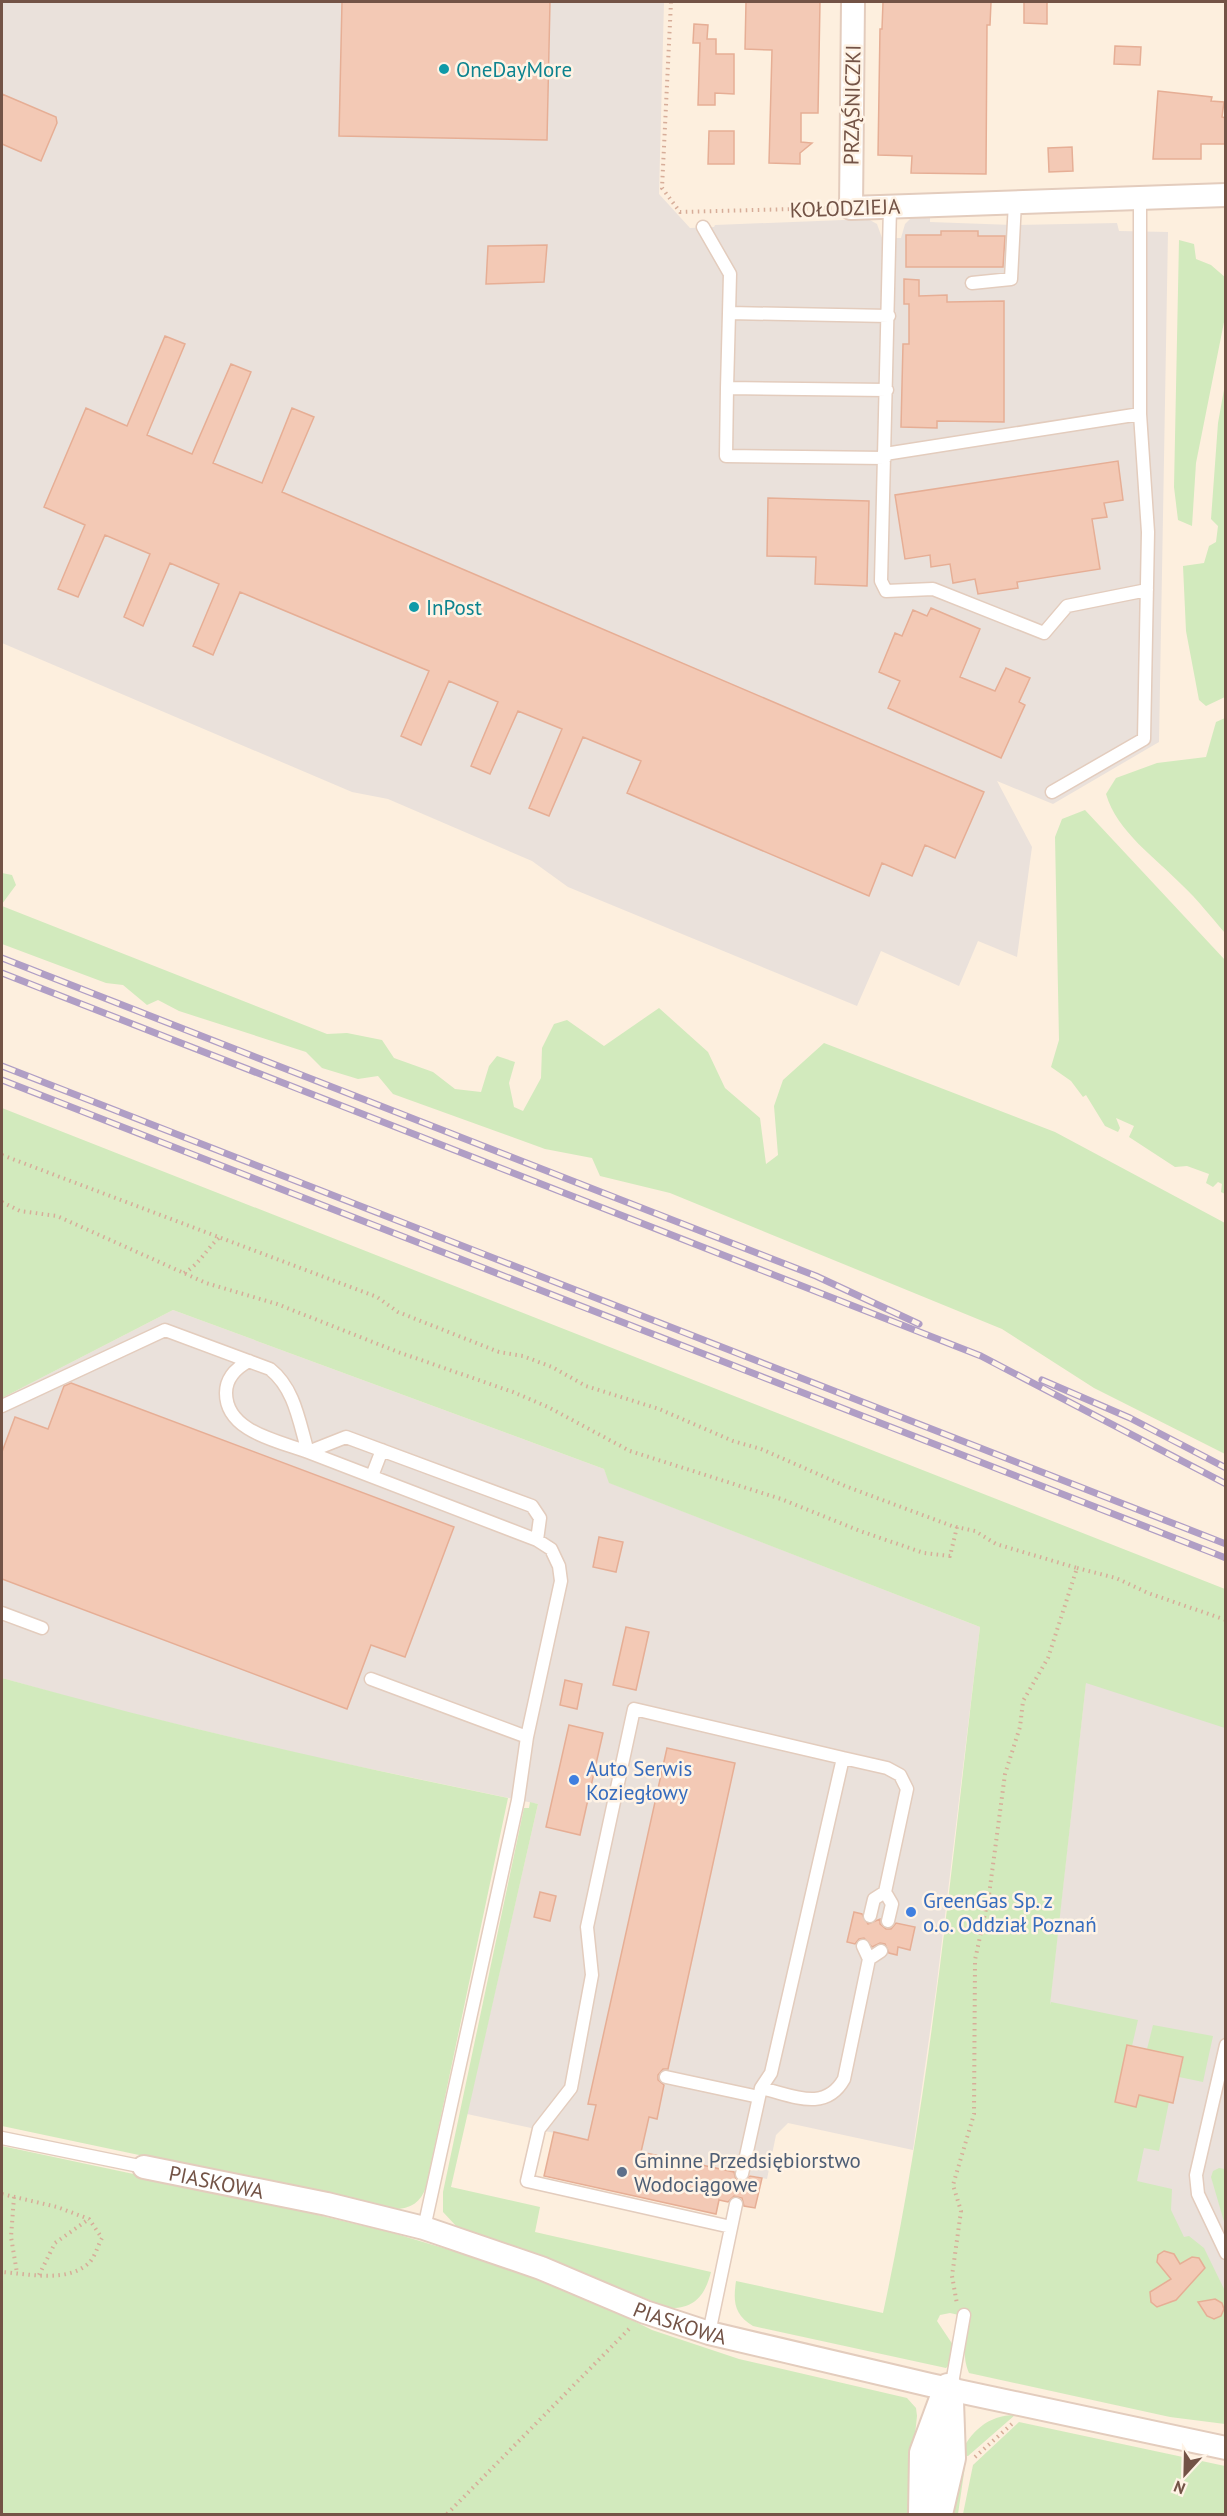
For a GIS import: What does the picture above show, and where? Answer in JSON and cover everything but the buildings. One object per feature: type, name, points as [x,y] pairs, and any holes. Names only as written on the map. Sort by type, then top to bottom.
[{"type":"street","name":"PRZĄŚNICZKI","points":[[850,208],[853,2]]},
{"type":"street","name":"KOŁODZIEJA","points":[[850,208],[1226,195]]},
{"type":"street","name":"PIASKOWA","points":[[144,2167],[327,2204],[424,2228],[541,2268],[645,2312],[709,2333],[950,2389],[1226,2448]]},
{"type":"street","points":[[924,2514],[924,2453],[950,2389]]},
{"type":"street","points":[[938,2514],[951,2458],[950,2389]]},
{"type":"lane","points":[[1052,792],[1144,739],[1148,532],[1140,414],[1140,198]]},
{"type":"lane","points":[[972,283],[1011,279],[1015,202]]},
{"type":"lane","points":[[890,207],[881,581],[886,591],[933,589],[1044,633],[1067,606],[1147,590]]},
{"type":"lane","points":[[703,227],[730,274],[726,456],[885,456],[1140,414]]},
{"type":"lane","points":[[729,313],[889,316]]},
{"type":"lane","points":[[728,388],[887,390]]},
{"type":"lane","points":[[2,1406],[165,1330],[270,1369],[284,1380],[290,1390],[308,1452]]},
{"type":"lane","points":[[249,1361],[236,1368],[228,1380],[227,1404],[233,1417],[248,1428],[537,1540],[551,1550],[559,1566],[561,1581],[527,1737],[518,1800],[424,2228]]},
{"type":"lane","points":[[308,1452],[346,1437],[532,1506],[540,1518],[537,1540]]},
{"type":"lane","points":[[372,1476],[382,1450]]},
{"type":"lane","points":[[2,1613],[42,1628]]},
{"type":"lane","points":[[371,1679],[527,1737]]},
{"type":"lane","points":[[731,2227],[527,2181],[539,2129],[571,2088],[592,1976],[587,1927],[634,1709],[887,1768],[900,1775],[907,1788],[885,1892],[892,1904],[888,1921]]},
{"type":"lane","points":[[742,2174],[760,2092],[771,2073],[843,1758]]},
{"type":"lane","points":[[870,1916],[874,1899],[885,1892]]},
{"type":"lane","points":[[666,2077],[816,2100],[828,2097],[837,2091],[844,2079],[869,1959],[862,1946]]},
{"type":"lane","points":[[869,1959],[881,1951]]},
{"type":"lane","points":[[1226,2045],[1196,2175],[1198,2194],[1226,2253]]},
{"type":"lane","points":[[2,2138],[144,2167]]},
{"type":"lane","points":[[709,2333],[736,2204]]},
{"type":"lane","points":[[950,2389],[964,2315]]},
{"type":"path","name":"KOŁODZIEJA","points":[[672,2],[662,188],[680,212],[850,208]]},
{"type":"path","points":[[2,1155],[377,1297],[398,1312],[498,1352],[523,1356],[552,1367],[586,1386],[659,1409],[733,1441],[761,1449],[845,1486],[975,1532],[996,1544],[1116,1578],[1226,1620]]},
{"type":"path","points":[[2,1202],[20,1211],[57,1216],[206,1283],[277,1304],[398,1352],[513,1392],[548,1407],[630,1452],[782,1499],[860,1531],[924,1553],[950,1556],[957,1527]]},
{"type":"path","points":[[184,1273],[197,1266],[206,1249],[220,1237]]},
{"type":"path","points":[[964,2315],[957,2304],[952,2276],[961,2211],[953,2185],[974,2114],[975,1960],[989,1895],[1005,1774],[1020,1727],[1023,1701],[1048,1658],[1077,1568]]},
{"type":"path","points":[[2,2194],[57,2207],[89,2219],[102,2238],[90,2262],[72,2274],[39,2275],[2,2272]]},
{"type":"path","points":[[14,2197],[10,2236],[17,2273]]},
{"type":"path","points":[[39,2275],[55,2243],[89,2219]]},
{"type":"path","points":[[447,2514],[645,2312]]},
{"type":"path","points":[[970,2461],[1017,2419]]},
{"type":"shaded area","points":[[2,2],[664,2],[659,194],[690,228],[868,219],[877,224],[882,238],[901,238],[905,224],[912,217],[930,217],[930,222],[1013,225],[1117,223],[1119,231],[1168,232],[1159,742],[1053,804],[997,781],[1032,847],[1017,957],[978,941],[959,986],[881,951],[857,1006],[568,887],[532,861],[388,799],[352,792],[2,643]]},
{"type":"shaded area","points":[[173,1310],[604,1469],[610,1483],[980,1627],[936,1990],[913,2150],[788,2123],[776,2135],[767,2179],[467,2114],[538,1804],[313,1757],[101,1706],[2,1678],[2,1398]]},
{"type":"shaded area","points":[[1088,1664],[1225,1710],[1225,2395],[1019,2277]]},
{"type":"green space","points":[[1179,240],[1194,244],[1196,259],[1211,265],[1226,278],[1225,317],[1196,463],[1192,526],[1178,520],[1174,487]]},
{"type":"green space","points":[[1225,384],[1225,697],[1206,706],[1199,700],[1186,631],[1183,566],[1204,563],[1209,546],[1216,542],[1218,526],[1211,519],[1218,423]]},
{"type":"green space","points":[[1225,718],[1225,933],[1188,891],[1138,844],[1111,808],[1106,794],[1116,778],[1157,763],[1206,757],[1216,722]]},
{"type":"green space","points":[[1085,810],[1225,960],[1225,1194],[1221,1192],[1222,1184],[1218,1182],[1213,1187],[1206,1183],[1209,1174],[1187,1166],[1175,1167],[1129,1137],[1134,1126],[1116,1118],[1120,1128],[1118,1132],[1105,1126],[1086,1095],[1083,1097],[1071,1081],[1051,1067],[1059,1040],[1055,837],[1062,819]]},
{"type":"green space","points":[[2,873],[12,875],[16,885],[2,904]]},
{"type":"green space","points":[[2,906],[327,1034],[347,1033],[382,1040],[394,1058],[433,1072],[455,1089],[481,1092],[489,1066],[497,1056],[515,1062],[509,1083],[514,1107],[523,1111],[541,1078],[542,1048],[554,1024],[567,1020],[604,1046],[659,1008],[708,1052],[725,1088],[760,1118],[766,1164],[778,1155],[774,1106],[783,1080],[824,1043],[1055,1132],[1225,1223],[1225,1454],[1094,1388],[1002,1329],[670,1193],[600,1176],[592,1158],[545,1149],[393,1094],[378,1076],[358,1079],[322,1068],[306,1052],[179,1011],[158,1000],[147,1005],[123,985],[106,983],[2,944]]},
{"type":"green space","points":[[2,1108],[1225,1589],[1225,1728],[1086,1683],[1050,2005],[1051,2002],[1138,2020],[1132,2046],[1127,2045],[1115,2102],[1136,2107],[1139,2095],[1169,2102],[1159,2151],[1144,2148],[1137,2181],[1172,2189],[1171,2210],[1184,2237],[1189,2236],[1204,2248],[1225,2291],[1225,2424],[1170,2417],[969,2373],[965,2357],[965,2331],[959,2315],[950,2313],[940,2315],[937,2321],[955,2348],[950,2364],[946,2368],[753,2326],[742,2317],[736,2307],[736,2281],[883,2313],[915,2143],[928,2057],[980,1627],[609,1483],[604,1469],[173,1310],[2,1398]]},
{"type":"green space","points":[[2,1678],[128,1712],[254,1742],[508,1798],[426,2187],[414,2204],[394,2209],[2,2126]]},
{"type":"green space","points":[[530,1802],[538,1804],[451,2187],[540,2207],[535,2232],[711,2272],[702,2294],[686,2306],[669,2308],[526,2250],[458,2228],[443,2212],[443,2192],[524,1808],[529,1808]]},
{"type":"green space","points":[[1153,2025],[1213,2036],[1203,2082],[1179,2077],[1183,2057],[1147,2049]]},
{"type":"green space","points":[[2,2146],[251,2199],[393,2233],[500,2265],[608,2308],[652,2330],[739,2359],[907,2398],[916,2408],[917,2416],[913,2454],[914,2514],[2,2514]]},
{"type":"green space","points":[[1219,2168],[1225,2169],[1225,2225],[1211,2177],[1213,2171]]},
{"type":"green space","points":[[1015,2415],[968,2456],[960,2455],[969,2439],[981,2426],[996,2418]]},
{"type":"green space","points":[[1019,2422],[1225,2466],[1225,2514],[963,2514],[973,2465]]},
{"type":"green space","points":[[958,2465],[965,2466],[958,2514],[951,2514]]},
{"type":"railway","points":[[2,958],[816,1276],[919,1324]]},
{"type":"railway","points":[[2,973],[981,1356],[1226,1484]]},
{"type":"railway","points":[[2,1066],[1226,1544]]},
{"type":"railway","points":[[2,1080],[1226,1558]]},
{"type":"railway","points":[[1042,1380],[1130,1418],[1226,1468]]},
{"type":"place","name":"OneDayMore","points":[[444,69]]},
{"type":"place","name":"InPost","points":[[414,607]]},
{"type":"place","name":"Auto Serwis Koziegłowy","points":[[574,1780]]},
{"type":"place","name":"GreenGas Sp. z o.o. Oddział Poznań","points":[[911,1912]]},
{"type":"place","name":"Gminne Przedsiębiorstwo Wodociągowe","points":[[622,2172]]}]
